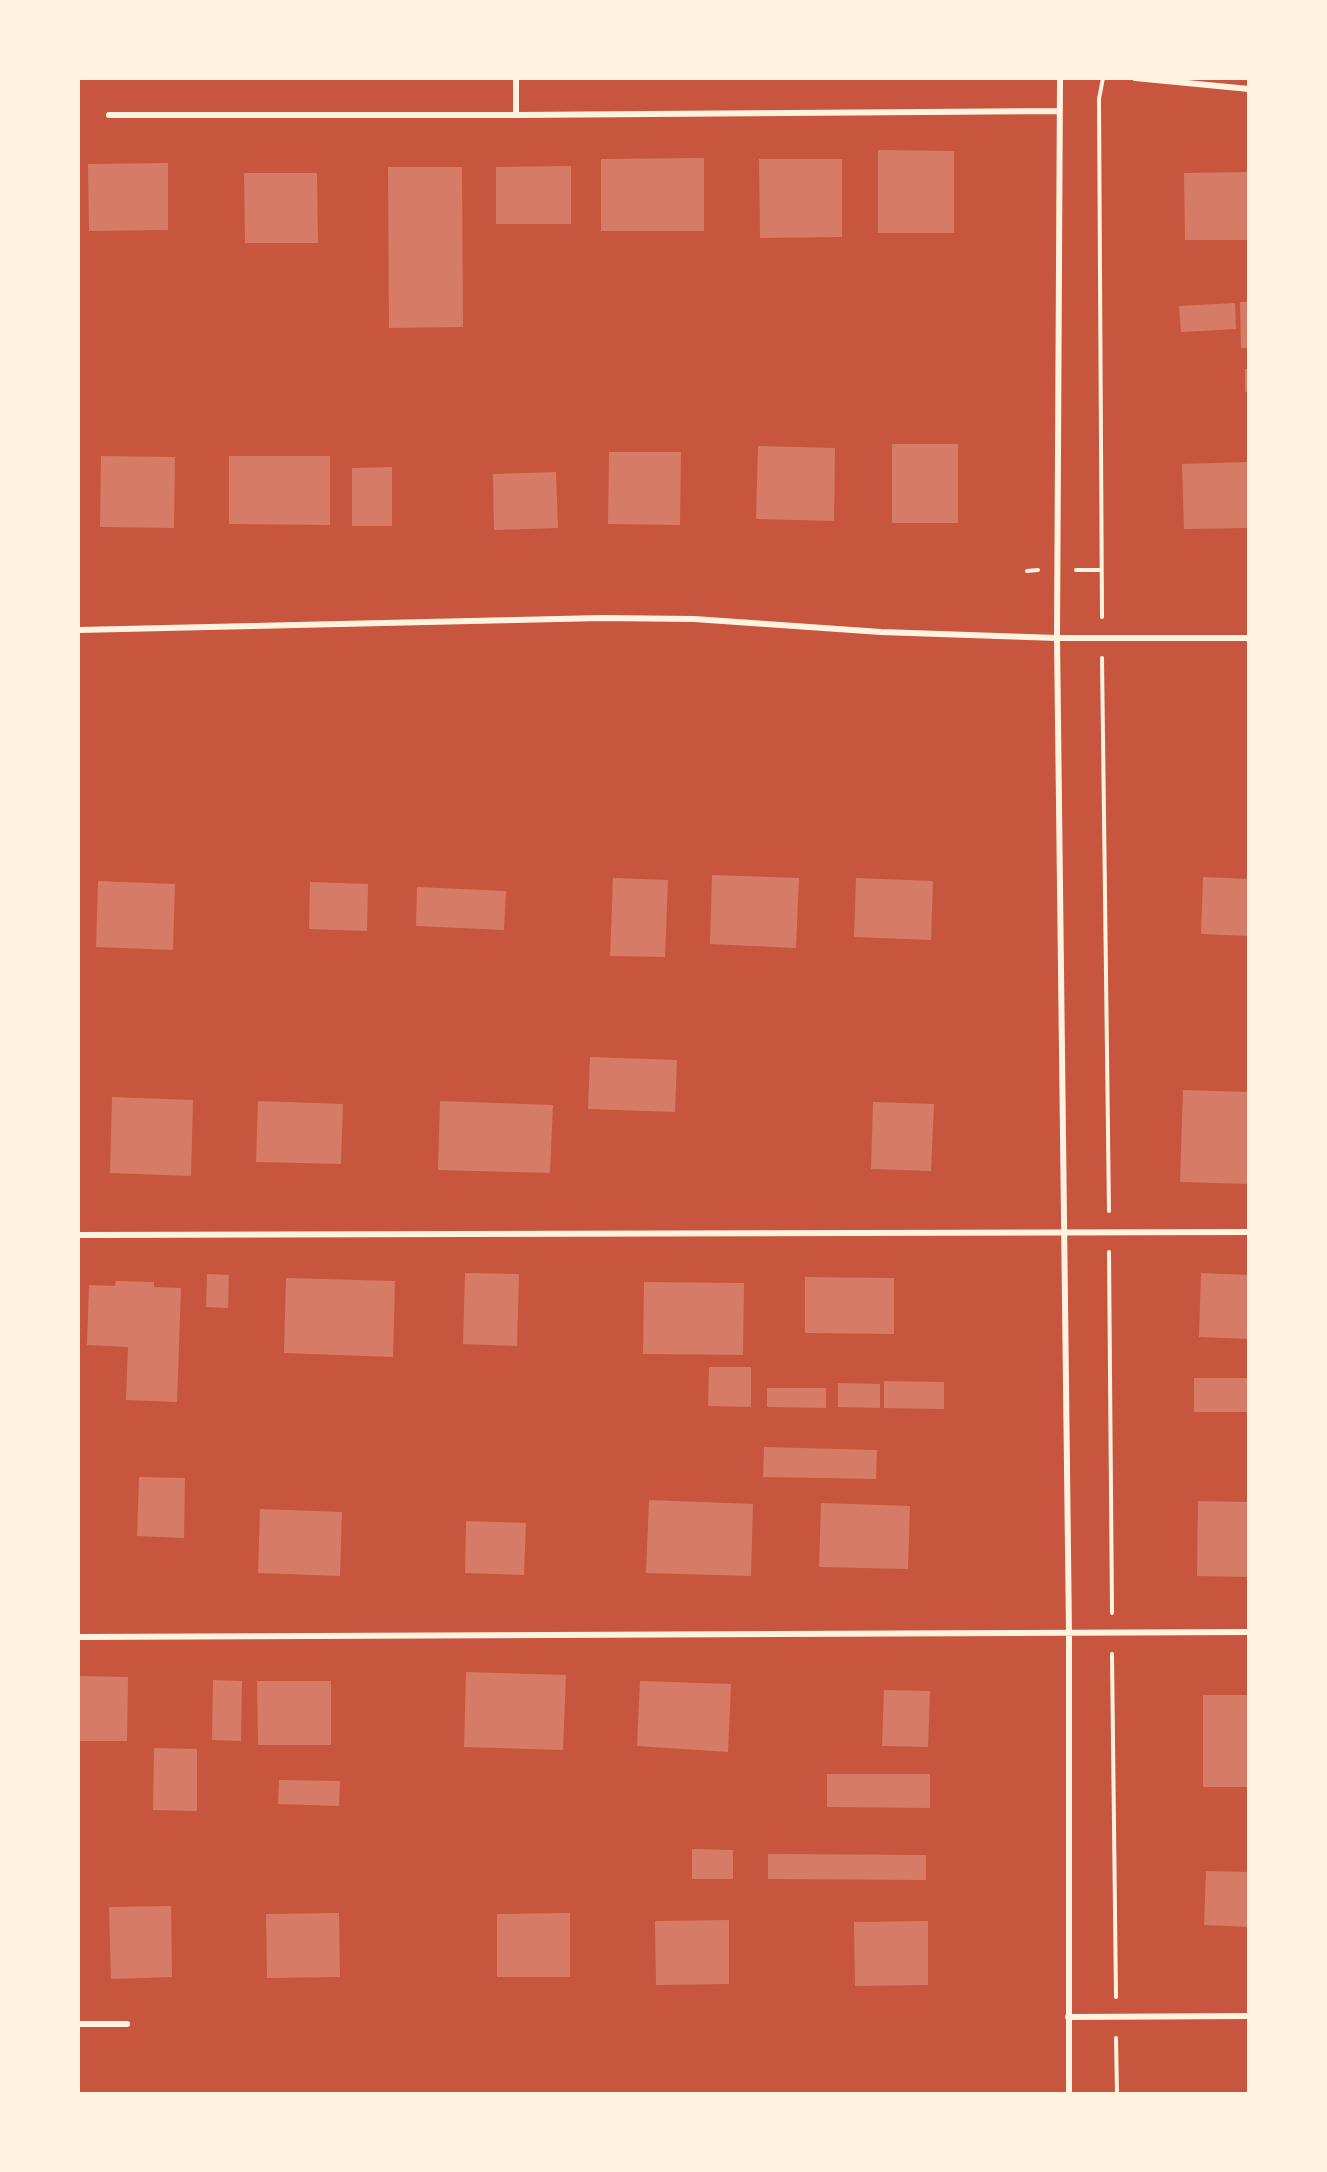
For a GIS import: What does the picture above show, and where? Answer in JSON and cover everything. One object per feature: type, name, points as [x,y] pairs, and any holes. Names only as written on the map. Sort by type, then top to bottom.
[{"type":"street","points":[[516,78],[516,115]]},
{"type":"street","points":[[1060,78],[1057,638],[1069,1633],[1069,2094]]},
{"type":"street","points":[[1135,78],[1249,89]]},
{"type":"street","points":[[110,115],[1059,111]]},
{"type":"street","points":[[78,630],[603,618],[694,619],[881,632],[1057,638],[1249,638]]},
{"type":"street","points":[[78,1235],[1249,1232]]},
{"type":"street","points":[[78,1636],[1249,1632]]},
{"type":"street","points":[[1068,2017],[1249,2016]]},
{"type":"street","points":[[78,2024],[127,2024]]},
{"type":"path","points":[[1103,78],[1099,99],[1102,638],[1117,2094]]},
{"type":"building","points":[[878,150],[954,151],[954,233],[878,233]]},
{"type":"building","points":[[704,158],[704,231],[601,231],[601,159]]},
{"type":"building","points":[[759,159],[842,159],[842,237],[760,238]]},
{"type":"building","points":[[168,163],[168,230],[89,231],[88,164]]},
{"type":"building","points":[[571,166],[571,224],[496,224],[496,167]]},
{"type":"building","points":[[388,167],[462,167],[463,327],[389,328]]},
{"type":"building","points":[[1249,172],[1249,240],[1185,240],[1184,173]]},
{"type":"building","points":[[244,173],[317,173],[318,243],[245,243]]},
{"type":"building","points":[[1240,302],[1249,302],[1249,348],[1241,348]]},
{"type":"building","points":[[1235,303],[1236,329],[1181,332],[1179,306]]},
{"type":"building","points":[[1245,369],[1249,369],[1249,391],[1245,392]]},
{"type":"building","points":[[892,444],[958,444],[958,523],[892,523]]},
{"type":"building","points":[[758,446],[835,448],[834,521],[756,519]]},
{"type":"building","points":[[609,452],[681,452],[680,525],[608,524]]},
{"type":"building","points":[[101,456],[175,457],[174,528],[100,527]]},
{"type":"building","points":[[229,456],[330,456],[330,525],[229,524]]},
{"type":"building","points":[[1249,462],[1249,528],[1184,529],[1182,464]]},
{"type":"building","points":[[392,467],[392,526],[352,526],[352,468]]},
{"type":"building","points":[[556,472],[558,528],[494,530],[493,474]]},
{"type":"building","points":[[712,875],[799,878],[796,948],[710,944]]},
{"type":"building","points":[[1203,877],[1249,879],[1249,936],[1201,934]]},
{"type":"building","points":[[613,878],[668,880],[665,957],[610,956]]},
{"type":"building","points":[[856,878],[933,881],[931,940],[854,937]]},
{"type":"building","points":[[98,881],[175,884],[173,950],[96,947]]},
{"type":"building","points":[[310,882],[368,884],[367,931],[309,929]]},
{"type":"building","points":[[417,887],[506,891],[504,930],[416,926]]},
{"type":"building","points":[[590,1057],[677,1060],[675,1112],[588,1109]]},
{"type":"building","points":[[1183,1090],[1249,1092],[1249,1184],[1180,1182]]},
{"type":"building","points":[[112,1097],[193,1100],[191,1176],[110,1173]]},
{"type":"building","points":[[258,1101],[343,1104],[341,1164],[256,1162]]},
{"type":"building","points":[[440,1101],[553,1105],[550,1173],[438,1170]]},
{"type":"building","points":[[873,1102],[934,1104],[931,1171],[871,1169]]},
{"type":"building","points":[[465,1273],[519,1274],[517,1346],[463,1344]]},
{"type":"building","points":[[1201,1273],[1249,1275],[1249,1339],[1199,1337]]},
{"type":"building","points":[[207,1274],[229,1275],[228,1308],[206,1307]]},
{"type":"building","points":[[805,1277],[894,1278],[894,1334],[805,1333]]},
{"type":"building","points":[[286,1278],[395,1281],[393,1357],[284,1353]]},
{"type":"building","points":[[116,1281],[154,1282],[154,1287],[181,1288],[177,1402],[126,1400],[128,1347],[87,1345],[89,1285],[115,1286]]},
{"type":"building","points":[[644,1282],[744,1283],[743,1355],[643,1354]]},
{"type":"building","points":[[709,1367],[751,1367],[751,1407],[708,1406]]},
{"type":"building","points":[[1194,1378],[1249,1378],[1249,1412],[1194,1412]]},
{"type":"building","points":[[884,1381],[944,1382],[944,1409],[884,1408]]},
{"type":"building","points":[[838,1383],[880,1384],[880,1408],[838,1407]]},
{"type":"building","points":[[767,1388],[826,1388],[826,1408],[767,1407]]},
{"type":"building","points":[[764,1447],[877,1450],[876,1479],[763,1477]]},
{"type":"building","points":[[139,1477],[185,1478],[184,1538],[137,1536]]},
{"type":"building","points":[[649,1500],[753,1504],[751,1576],[646,1573]]},
{"type":"building","points":[[1198,1501],[1249,1502],[1249,1577],[1197,1576]]},
{"type":"building","points":[[821,1503],[910,1506],[908,1569],[819,1567]]},
{"type":"building","points":[[260,1509],[342,1512],[340,1576],[258,1573]]},
{"type":"building","points":[[466,1521],[526,1523],[524,1575],[465,1573]]},
{"type":"building","points":[[466,1672],[566,1675],[563,1750],[464,1747]]},
{"type":"building","points":[[78,1676],[128,1677],[127,1741],[78,1741]]},
{"type":"building","points":[[213,1680],[242,1681],[241,1741],[212,1740]]},
{"type":"building","points":[[257,1681],[331,1681],[331,1745],[258,1745]]},
{"type":"building","points":[[640,1681],[731,1684],[728,1752],[637,1746]]},
{"type":"building","points":[[884,1690],[930,1691],[928,1747],[882,1746]]},
{"type":"building","points":[[1203,1695],[1249,1695],[1249,1787],[1203,1787]]},
{"type":"building","points":[[154,1748],[197,1749],[197,1811],[153,1810]]},
{"type":"building","points":[[827,1774],[930,1774],[930,1808],[827,1807]]},
{"type":"building","points":[[279,1780],[340,1781],[339,1806],[278,1804]]},
{"type":"building","points":[[692,1849],[733,1850],[733,1879],[692,1879]]},
{"type":"building","points":[[768,1854],[926,1855],[926,1880],[768,1879]]},
{"type":"building","points":[[1206,1871],[1249,1872],[1249,1927],[1204,1925]]},
{"type":"building","points":[[171,1906],[172,1977],[111,1979],[109,1907]]},
{"type":"building","points":[[339,1913],[340,1977],[267,1978],[266,1914]]},
{"type":"building","points":[[570,1913],[570,1977],[497,1977],[497,1914]]},
{"type":"building","points":[[729,1920],[729,1984],[656,1985],[655,1921]]},
{"type":"building","points":[[928,1921],[928,1985],[855,1986],[854,1922]]}]
